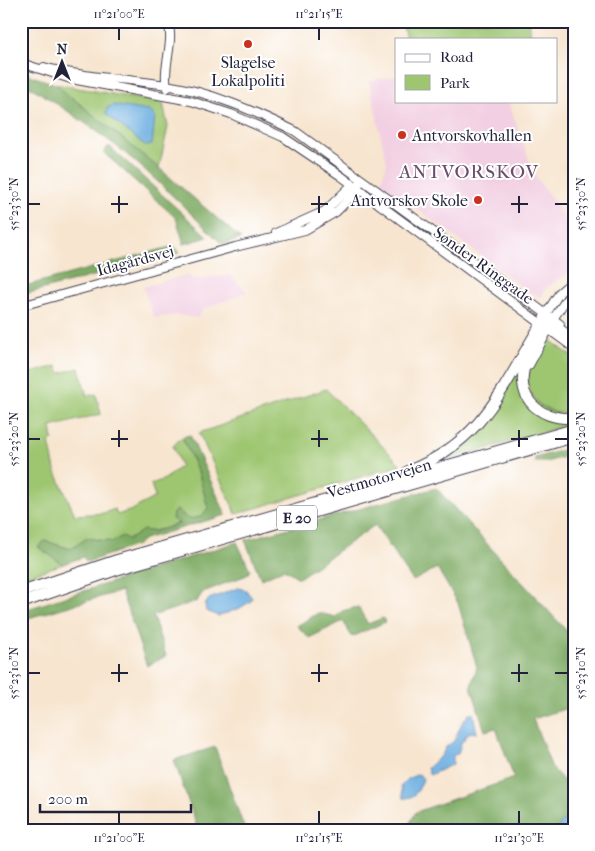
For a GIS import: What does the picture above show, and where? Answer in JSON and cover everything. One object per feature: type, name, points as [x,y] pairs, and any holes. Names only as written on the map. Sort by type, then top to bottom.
[{"type":"highway","points":[[547,322],[574,340]]},
{"type":"highway","points":[[547,322],[524,366],[523,383],[530,403],[538,410],[549,416],[574,418]]},
{"type":"highway","points":[[352,493],[431,462],[459,442],[496,402],[547,322]]},
{"type":"highway","name":"Vestmotorvejen","points":[[21,592],[117,560],[574,429]]},
{"type":"highway","name":"Vestmotorvejen","points":[[21,603],[116,570],[574,437]]},
{"type":"street","points":[[168,21],[171,43],[166,85],[168,96]]},
{"type":"street","name":"Sønder Ringgade","points":[[21,62],[84,75],[166,85],[222,99],[295,131],[438,234],[547,322],[574,348]]},
{"type":"street","name":"Sønder Ringgade","points":[[21,62],[71,79],[168,96],[231,114],[282,137],[357,186],[472,272],[547,322],[574,334]]},
{"type":"street","points":[[358,175],[357,186],[438,234]]},
{"type":"street","name":"Idagårdsvej","points":[[21,306],[210,253],[314,227],[336,212],[357,186]]},
{"type":"street","points":[[547,322],[560,292],[574,282]]},
{"type":"street","points":[[547,322],[574,288]]},
{"type":"shaded area","name":"Antvorskov Skole","points":[[395,76],[395,102],[508,102],[534,174],[562,214],[574,240],[574,268],[544,290],[542,297],[529,292],[381,182],[387,164],[369,81]]},
{"type":"shaded area","points":[[187,275],[192,279],[230,275],[247,292],[204,309],[197,318],[177,315],[154,318],[143,287]]},
{"type":"green space","points":[[402,21],[528,21],[532,38],[406,38]]},
{"type":"green space","points":[[21,72],[55,84],[159,168],[241,239],[224,244],[220,242],[158,182],[119,148],[71,113],[21,81]]},
{"type":"green space","points":[[55,84],[163,103],[168,127],[159,168]]},
{"type":"green space","points":[[109,146],[208,237],[184,244],[176,218],[103,152]]},
{"type":"green space","points":[[174,246],[180,253],[21,295],[21,287]]},
{"type":"green space","points":[[547,338],[574,358],[574,414],[550,411],[539,404],[531,394],[527,382],[528,369]]},
{"type":"green space","points":[[21,360],[27,374],[57,366],[60,373],[79,368],[87,396],[96,394],[101,414],[51,427],[53,439],[49,442],[55,470],[75,515],[104,513],[115,509],[117,515],[132,510],[155,497],[151,484],[165,479],[181,466],[173,446],[182,437],[199,474],[208,508],[201,517],[158,530],[143,531],[122,541],[116,542],[87,538],[71,549],[45,541],[38,547],[63,564],[21,578]]},
{"type":"green space","points":[[524,360],[522,395],[574,423],[437,463],[465,443],[477,431],[497,404]]},
{"type":"green space","points":[[326,389],[401,465],[236,514],[199,433]]},
{"type":"green space","points":[[190,435],[226,515],[144,539],[137,545],[87,562],[83,557],[63,564],[38,547],[45,541],[71,549],[87,538],[113,542],[122,536],[129,540],[143,530],[153,532],[180,524],[172,519],[173,513],[177,510],[188,519],[201,517],[208,508],[199,474],[182,437]]},
{"type":"green space","points":[[574,447],[574,454],[546,462],[535,462],[535,458]]},
{"type":"green space","points":[[436,488],[574,639],[574,706],[533,719],[552,768],[574,792],[574,830],[406,830],[416,812],[514,778],[496,728],[485,731],[471,686],[477,667],[458,603],[437,568],[413,581],[375,525],[299,578],[284,569],[261,579],[245,540]]},
{"type":"green space","points":[[237,542],[250,570],[247,575],[203,592],[197,601],[153,616],[166,656],[147,666],[121,591],[21,620],[21,611]]},
{"type":"green space","points":[[358,607],[368,624],[383,618],[385,622],[352,637],[343,621],[309,638],[297,626],[318,613],[336,617],[342,611]]},
{"type":"green space","points":[[215,747],[245,830],[198,830],[174,760]]},
{"type":"water","points":[[113,105],[149,111],[155,116],[152,145],[146,146],[106,114],[107,108]]},
{"type":"water","points":[[238,588],[246,590],[252,598],[251,601],[240,608],[219,616],[206,611],[205,605],[209,599]]},
{"type":"water","points":[[470,713],[473,713],[477,733],[470,732],[461,743],[458,754],[453,755],[453,764],[430,775],[427,768],[454,741],[462,723]]},
{"type":"water","points":[[419,774],[423,779],[418,790],[411,797],[403,798],[401,786],[409,778]]},
{"type":"water","points":[[574,809],[574,830],[556,830],[572,810]]},
{"type":"place","name":"Slagelse Lokalpoliti","points":[[248,44]]},
{"type":"place","name":"Antvorskovhallen","points":[[402,135]]},
{"type":"place","name":"Antvorskov Skole","points":[[478,200]]},
{"type":"district","name":"ANTVORSKOV","points":[[469,171]]}]
